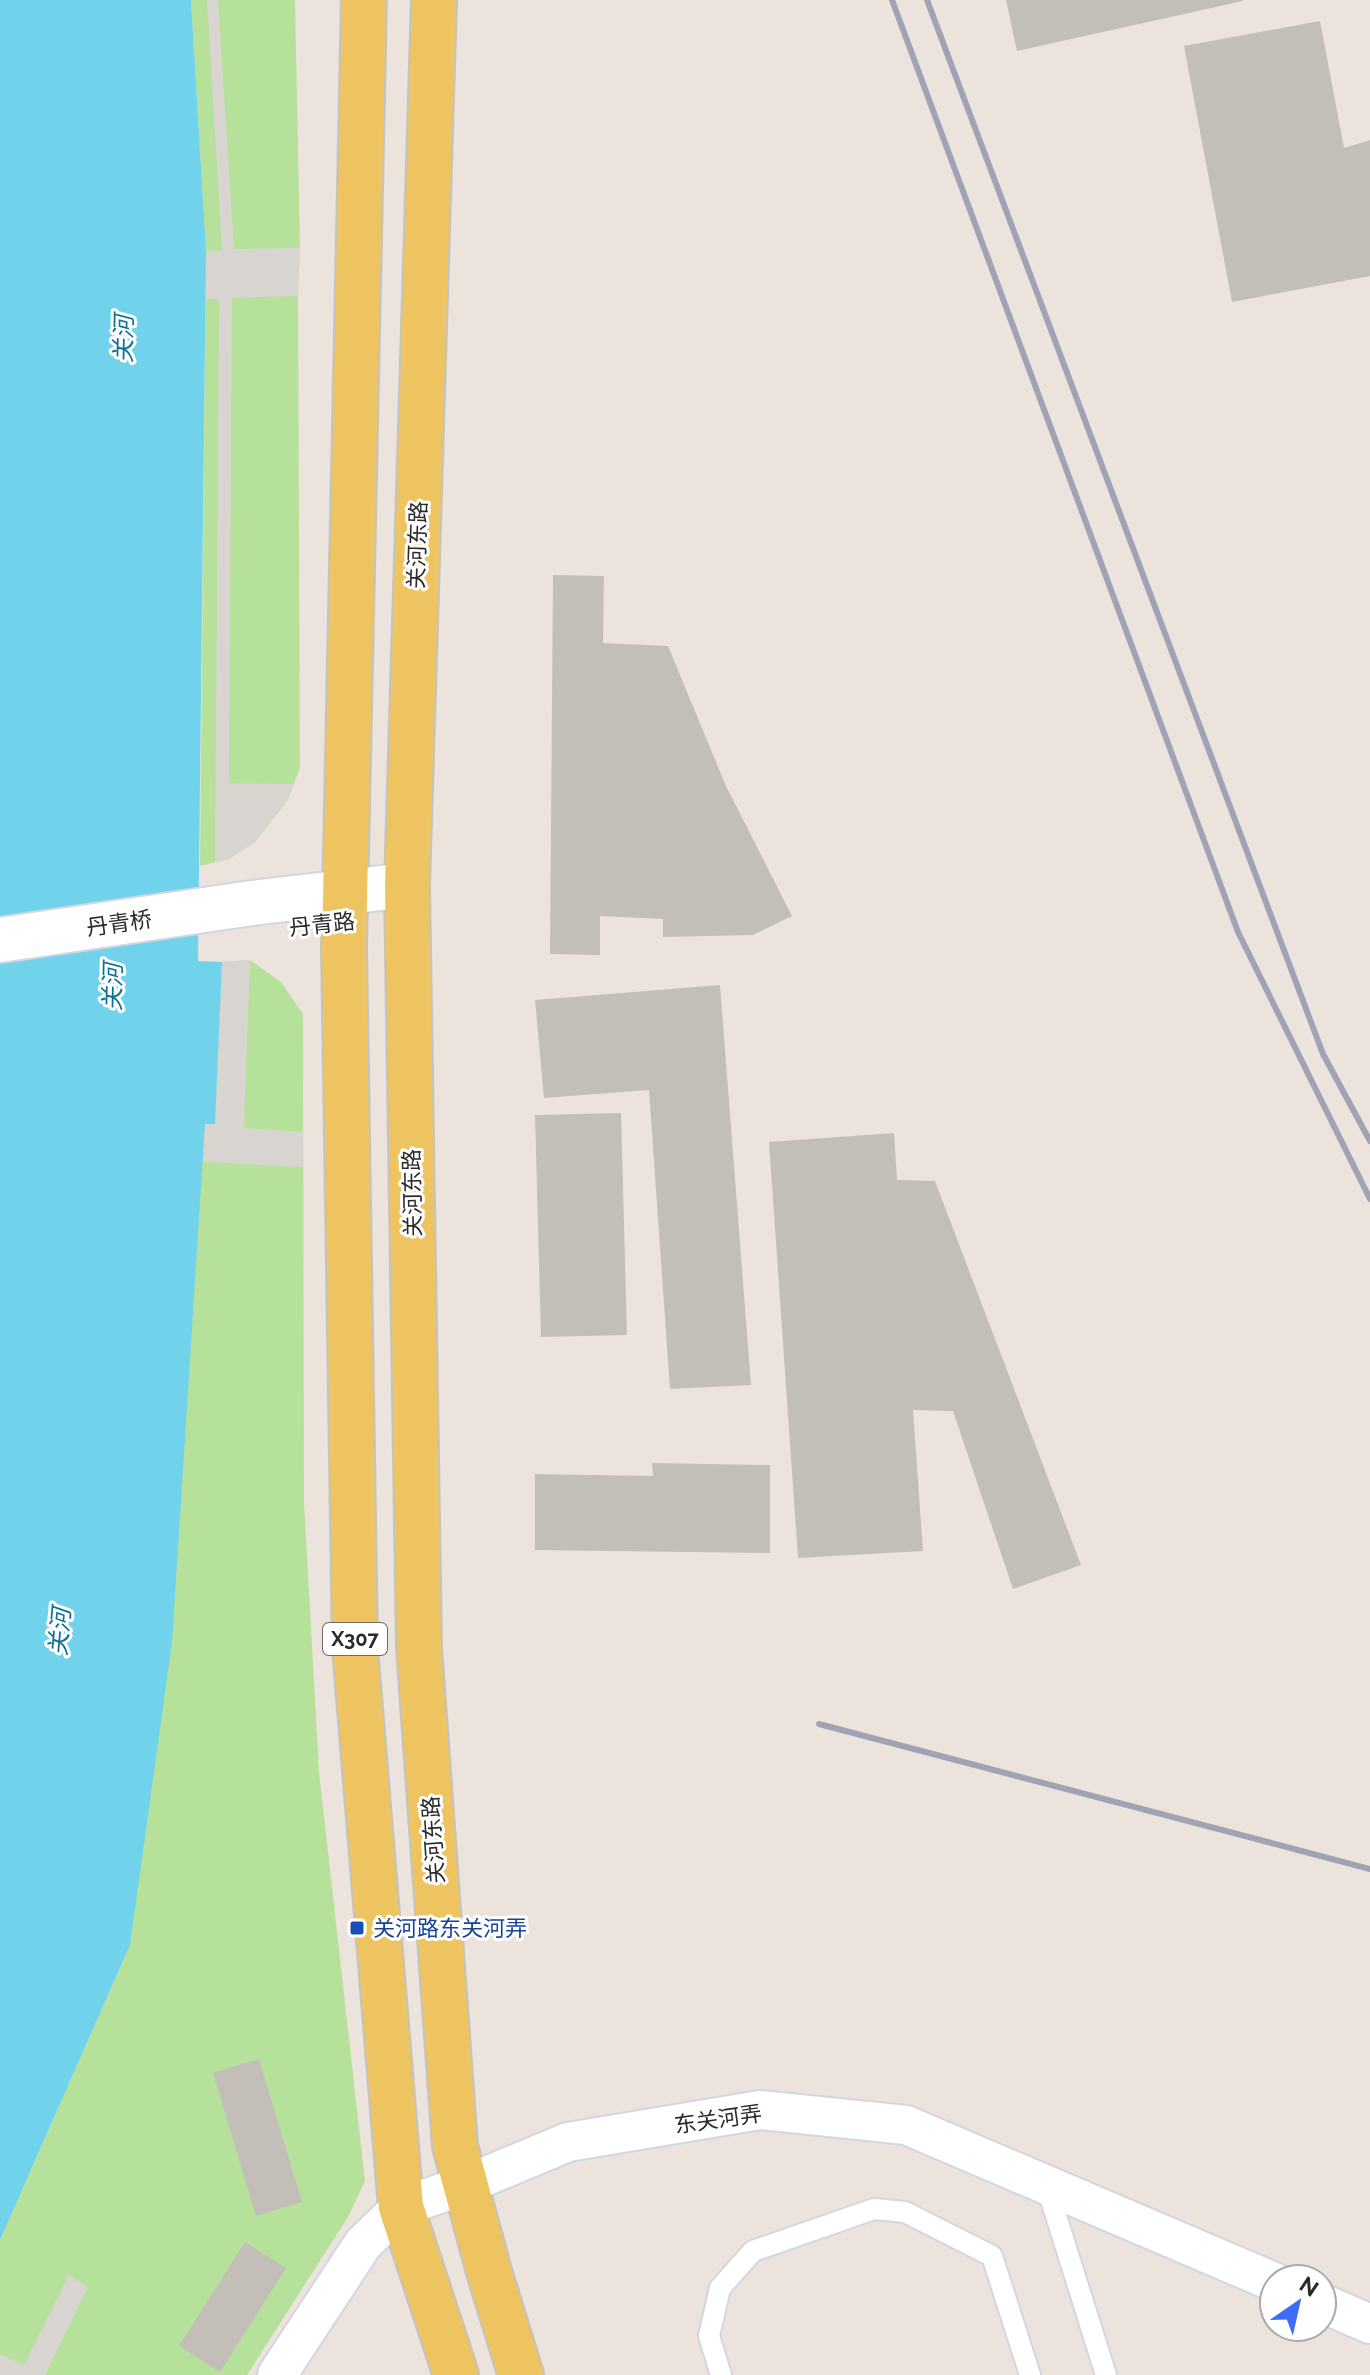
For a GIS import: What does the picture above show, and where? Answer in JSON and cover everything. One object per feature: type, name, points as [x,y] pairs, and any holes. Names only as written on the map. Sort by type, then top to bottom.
[{"type":"main road","points":[[346,907],[364,0]]},
{"type":"main road","name":"关河东路","points":[[434,0],[407,900],[419,1648],[455,2146],[521,2375]]},
{"type":"main road","name":"X307","points":[[346,907],[355,1648],[401,2207],[456,2375]]},
{"type":"street","name":"丹青路","points":[[237,919],[407,900]]},
{"type":"street","name":"丹青桥","points":[[0,940],[237,919]]},
{"type":"street","name":"丹青桥","points":[[0,966],[237,919]]},
{"type":"street","name":"东关河弄","points":[[277,2375],[363,2244],[401,2207],[465,2185],[568,2142],[760,2110],[906,2125],[1258,2275]]},
{"type":"street","points":[[1338,2310],[1370,2324]]},
{"type":"lane","points":[[1046,2184],[1106,2375]]},
{"type":"lane","points":[[721,2375],[709,2336],[720,2288],[753,2251],[874,2209],[905,2212],[992,2256],[1030,2375]]},
{"type":"green space","points":[[191,0],[295,0],[300,248],[300,767],[288,800],[255,842],[229,859],[200,866],[206,251]]},
{"type":"green space","points":[[250,960],[281,982],[303,1014],[304,1501],[319,1772],[365,2181],[348,2217],[247,2375],[0,2375],[0,2240],[130,1945],[205,1123],[215,1123],[222,962]]},
{"type":"shaded area","points":[[207,0],[218,0],[234,249],[300,248],[298,296],[232,298],[229,783],[294,784],[288,800],[255,842],[229,859],[215,862],[219,299],[205,299],[206,251],[222,250]]},
{"type":"shaded area","points":[[250,960],[244,1128],[303,1132],[303,1167],[202,1162],[205,1123],[215,1123],[222,962]]},
{"type":"shaded area","points":[[69,2275],[88,2287],[45,2375],[0,2375],[0,2354],[24,2365]]},
{"type":"water","name":"关河","points":[[0,0],[191,0],[206,251],[198,961],[222,962],[215,1124],[205,1124],[172,1642],[130,1945],[0,2240]]},
{"type":"building","points":[[1006,0],[1243,0],[1243,1],[1017,51]]},
{"type":"building","points":[[1320,21],[1344,148],[1370,140],[1370,276],[1232,302],[1184,46]]},
{"type":"building","points":[[553,575],[604,576],[603,643],[668,646],[726,786],[792,916],[753,935],[663,937],[663,919],[600,916],[600,955],[550,954]]},
{"type":"building","points":[[720,985],[751,1385],[670,1389],[649,1090],[544,1098],[535,1000]]},
{"type":"building","points":[[621,1113],[627,1335],[541,1337],[535,1115]]},
{"type":"building","points":[[894,1133],[897,1180],[935,1181],[1081,1565],[1013,1589],[953,1411],[913,1410],[923,1551],[798,1558],[769,1142]]},
{"type":"building","points":[[652,1463],[770,1465],[770,1553],[535,1550],[535,1474],[653,1476]]},
{"type":"building","points":[[259,2059],[302,2202],[256,2216],[213,2073]]},
{"type":"building","points":[[245,2242],[286,2268],[220,2372],[179,2346]]},
{"type":"railway","points":[[892,0],[1238,932],[1370,1199]]},
{"type":"railway","points":[[927,0],[1323,1054],[1370,1141]]},
{"type":"railway","points":[[819,1724],[1370,1869]]},
{"type":"place","name":"关河路东关河弄","points":[[357,1928]]}]
